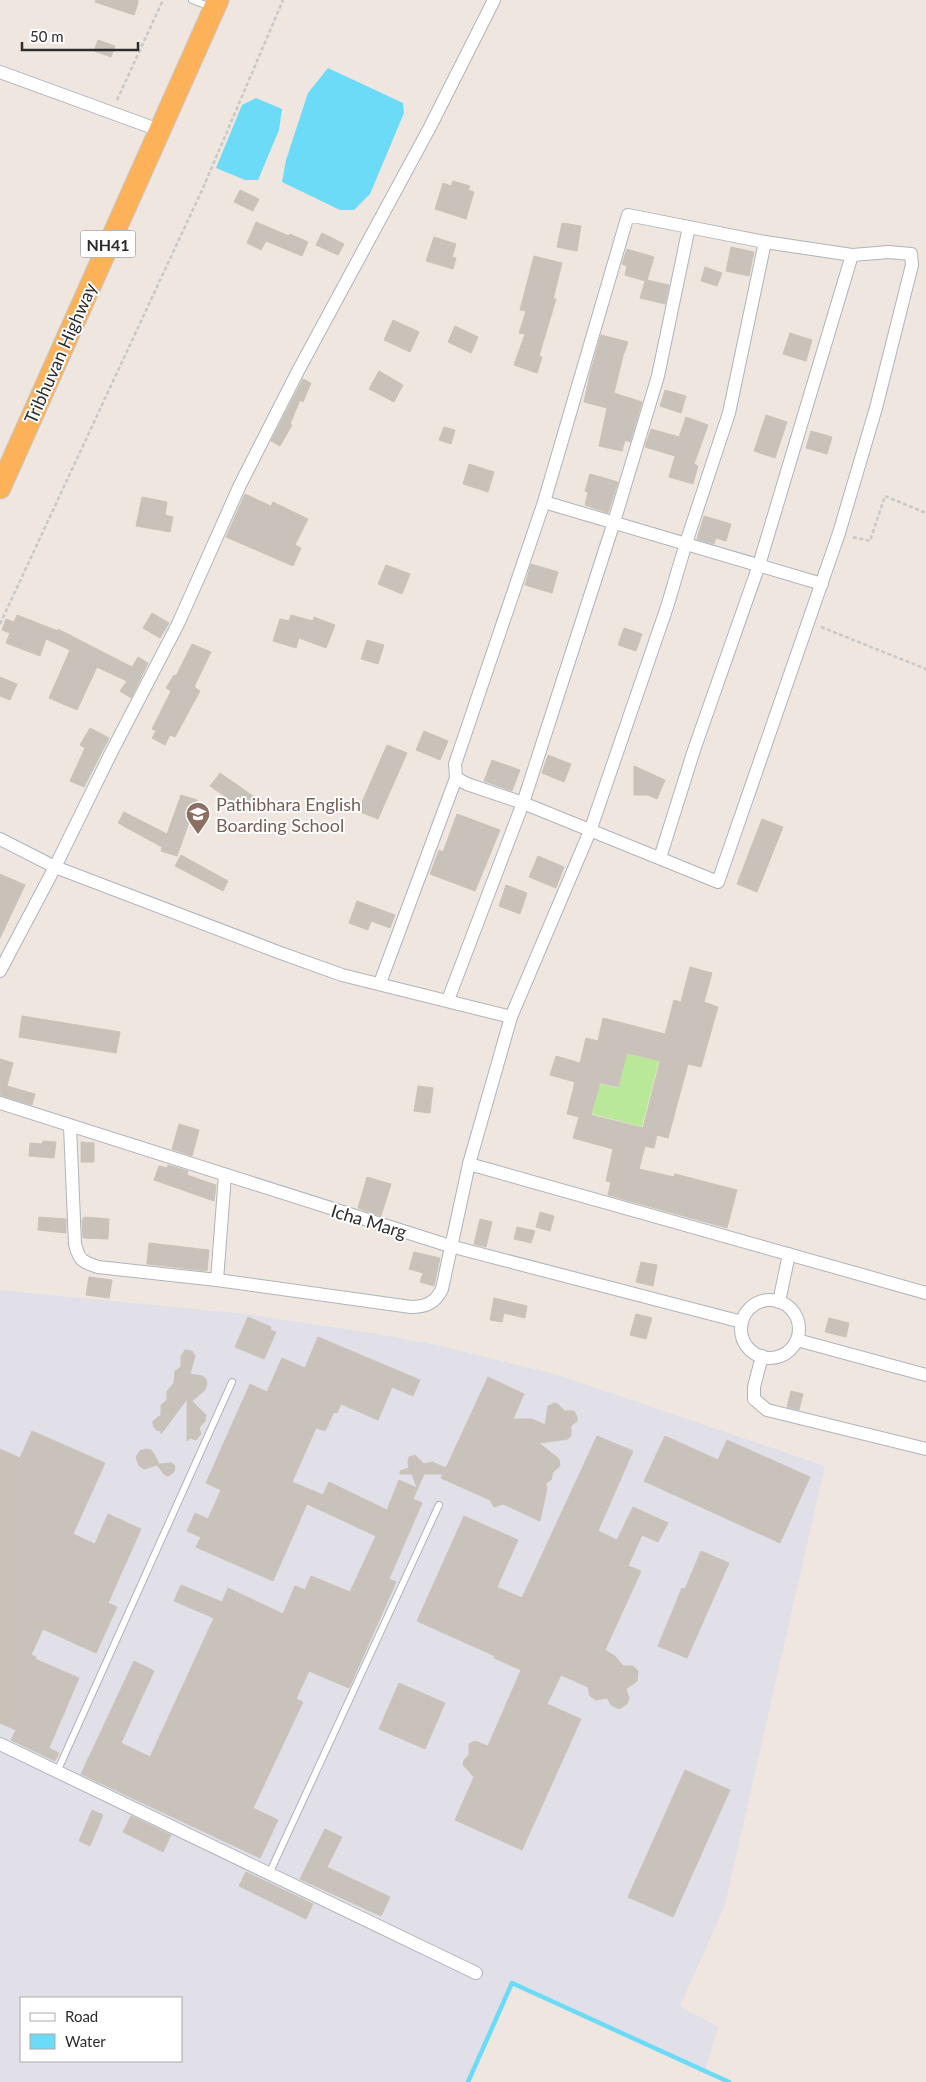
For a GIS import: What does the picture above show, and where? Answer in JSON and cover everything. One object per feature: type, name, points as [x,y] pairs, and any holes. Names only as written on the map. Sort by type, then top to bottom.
[{"type":"highway","name":"Tribhuvan Highway","points":[[0,488],[216,4]]},
{"type":"street","points":[[1,965],[55,867],[112,751],[178,624],[244,476],[298,371],[430,127],[494,0]]},
{"type":"street","points":[[0,72],[159,130]]},
{"type":"street","points":[[380,983],[456,778],[455,764],[544,502],[628,214],[689,228],[765,242],[852,255],[889,252],[911,254],[912,265],[876,408],[840,533],[718,882],[523,803],[467,784],[456,778]]},
{"type":"street","points":[[448,1000],[523,803],[614,522],[658,376],[689,228]]},
{"type":"street","points":[[70,1126],[74,1244],[78,1256],[86,1263],[98,1267],[217,1280],[422,1307],[431,1304],[438,1297],[442,1289],[469,1164],[511,1017],[590,831],[667,607],[729,414],[765,242]]},
{"type":"street","points":[[660,858],[694,750],[759,565],[852,255]]},
{"type":"street","points":[[544,502],[822,584]]},
{"type":"street","points":[[0,839],[55,867],[342,975],[511,1017]]},
{"type":"street","name":"Icha Marg","points":[[0,1103],[450,1246],[742,1322]]},
{"type":"street","points":[[469,1164],[926,1293]]},
{"type":"street","points":[[217,1280],[225,1175]]},
{"type":"street","points":[[779,1302],[790,1254]]},
{"type":"street","points":[[769,1300],[779,1302],[794,1312],[798,1321],[799,1331],[797,1340],[791,1349],[782,1355],[772,1358],[762,1356],[752,1351],[745,1343],[742,1333],[742,1322],[752,1307],[760,1302],[769,1300]]},
{"type":"street","points":[[797,1340],[926,1375]]},
{"type":"street","points":[[762,1356],[754,1387],[754,1399],[767,1410],[926,1449]]},
{"type":"street","points":[[0,1744],[476,1973]]},
{"type":"lane","points":[[192,0],[216,4]]},
{"type":"lane","points":[[57,1772],[232,1382]]},
{"type":"lane","points":[[269,1874],[439,1505]]},
{"type":"path","points":[[112,113],[163,0]]},
{"type":"path","points":[[0,624],[203,188],[283,0]]},
{"type":"path","points":[[840,533],[870,541],[885,496],[926,513]]},
{"type":"path","points":[[809,622],[926,669]]},
{"type":"shaded area","points":[[0,1290],[246,1314],[437,1345],[555,1374],[825,1466],[725,1905],[680,2006],[718,2027],[705,2071],[512,1983],[468,2082],[0,2082]]},
{"type":"green space","points":[[609,1049],[659,1061],[642,1127],[592,1114],[600,1084],[618,1088],[623,1069],[606,1063]]},
{"type":"water","points":[[328,68],[403,103],[404,113],[370,194],[354,210],[340,210],[282,182],[286,160],[308,93]]},
{"type":"water","points":[[256,98],[282,109],[279,130],[258,180],[245,180],[216,168],[242,105]]},
{"type":"building","points":[[96,0],[138,0],[138,3],[134,15],[95,2]]},
{"type":"building","points":[[98,40],[115,46],[111,57],[94,51]]},
{"type":"building","points":[[453,181],[470,186],[468,190],[474,192],[466,219],[435,209],[443,183],[451,186]]},
{"type":"building","points":[[240,190],[259,199],[253,211],[234,202]]},
{"type":"building","points":[[256,222],[308,242],[302,256],[266,241],[261,250],[247,243]]},
{"type":"building","points":[[562,223],[581,226],[577,251],[557,247]]},
{"type":"building","points":[[322,233],[344,244],[338,255],[316,245]]},
{"type":"building","points":[[434,237],[456,244],[452,257],[456,258],[453,269],[426,261]]},
{"type":"building","points":[[731,247],[754,252],[749,276],[726,271]]},
{"type":"building","points":[[627,249],[654,257],[647,280],[669,285],[665,304],[640,298],[645,281],[625,275],[627,266],[622,264]]},
{"type":"building","points":[[534,256],[562,263],[553,299],[556,299],[539,356],[542,357],[537,373],[514,365],[525,334],[519,333],[526,311],[520,310]]},
{"type":"building","points":[[705,267],[722,273],[717,286],[701,281]]},
{"type":"building","points":[[393,320],[419,332],[410,352],[384,340]]},
{"type":"building","points":[[455,326],[478,337],[471,353],[448,342]]},
{"type":"building","points":[[790,333],[812,340],[806,361],[783,354]]},
{"type":"building","points":[[601,335],[628,342],[614,393],[642,402],[630,442],[625,440],[622,451],[599,446],[607,408],[584,402]]},
{"type":"building","points":[[379,371],[403,385],[394,402],[369,389]]},
{"type":"building","points":[[303,379],[311,383],[303,402],[300,400],[290,424],[292,425],[280,446],[271,441]]},
{"type":"building","points":[[665,390],[686,396],[681,413],[660,406]]},
{"type":"building","points":[[766,415],[787,422],[775,458],[754,451]]},
{"type":"building","points":[[686,417],[708,425],[694,464],[698,466],[693,484],[669,477],[675,456],[645,447],[651,429],[679,437]]},
{"type":"building","points":[[444,427],[455,430],[451,444],[439,440]]},
{"type":"building","points":[[811,431],[832,437],[827,454],[806,448]]},
{"type":"building","points":[[469,464],[494,472],[488,492],[463,484]]},
{"type":"building","points":[[590,474],[618,482],[608,513],[585,505],[588,492],[585,491]]},
{"type":"building","points":[[245,494],[271,506],[273,502],[308,519],[295,545],[301,548],[293,566],[226,537]]},
{"type":"building","points":[[142,497],[167,502],[165,515],[173,517],[170,532],[136,526]]},
{"type":"building","points":[[704,516],[731,524],[726,541],[716,538],[714,544],[697,539]]},
{"type":"building","points":[[531,564],[558,572],[552,593],[525,585]]},
{"type":"building","points":[[386,565],[410,574],[402,594],[378,584]]},
{"type":"building","points":[[152,613],[169,623],[160,638],[143,628]]},
{"type":"building","points":[[17,615],[58,631],[58,629],[132,667],[138,657],[148,663],[131,698],[120,691],[127,681],[97,667],[77,710],[49,698],[70,650],[46,639],[40,656],[6,643],[10,633],[2,630],[6,619],[14,622]]},
{"type":"building","points":[[291,615],[313,621],[314,617],[335,625],[326,648],[299,638],[296,648],[273,641],[280,619],[289,621]]},
{"type":"building","points":[[624,628],[642,634],[636,651],[618,645]]},
{"type":"building","points":[[367,640],[384,645],[378,664],[361,659]]},
{"type":"building","points":[[192,644],[211,652],[194,687],[200,691],[175,737],[170,735],[165,745],[152,738],[156,731],[152,729],[171,691],[166,688],[174,675],[176,676]]},
{"type":"building","points":[[0,677],[17,684],[10,700],[0,696]]},
{"type":"building","points":[[90,728],[109,738],[84,787],[70,781],[85,748],[80,745]]},
{"type":"building","points":[[424,731],[448,741],[440,760],[416,750]]},
{"type":"building","points":[[387,745],[407,753],[378,819],[358,811]]},
{"type":"building","points":[[548,755],[571,764],[564,782],[542,773]]},
{"type":"building","points":[[492,760],[520,770],[512,791],[484,781]]},
{"type":"building","points":[[634,766],[665,780],[657,799],[648,795],[634,795]]},
{"type":"building","points":[[220,773],[256,798],[247,812],[210,786]]},
{"type":"building","points":[[181,795],[197,800],[177,856],[161,851],[162,847],[118,823],[124,812],[167,834]]},
{"type":"building","points":[[457,814],[500,830],[475,891],[430,874],[439,850],[443,852]]},
{"type":"building","points":[[762,819],[783,827],[757,892],[737,884]]},
{"type":"building","points":[[181,855],[228,881],[223,891],[175,866]]},
{"type":"building","points":[[538,856],[564,867],[556,888],[529,877]]},
{"type":"building","points":[[0,874],[25,885],[0,938]]},
{"type":"building","points":[[506,885],[527,893],[520,914],[499,906]]},
{"type":"building","points":[[357,901],[395,915],[390,928],[371,921],[368,930],[349,923]]},
{"type":"building","points":[[690,967],[712,973],[704,1002],[718,1007],[701,1067],[688,1064],[668,1138],[657,1135],[654,1148],[645,1146],[639,1169],[674,1177],[675,1174],[737,1190],[727,1228],[608,1195],[611,1182],[606,1181],[613,1149],[573,1138],[579,1117],[567,1114],[575,1082],[550,1075],[556,1056],[580,1063],[586,1038],[598,1041],[603,1018],[665,1034],[674,1000],[681,1002]],"holes":[[[627,1053],[660,1061],[643,1128],[591,1115],[600,1083],[618,1087]]]},
{"type":"building","points":[[22,1016],[120,1032],[116,1053],[19,1037]]},
{"type":"building","points":[[0,1059],[13,1063],[7,1086],[35,1094],[32,1105],[0,1095]]},
{"type":"building","points":[[418,1086],[433,1088],[430,1113],[414,1111]]},
{"type":"building","points":[[179,1124],[199,1130],[192,1156],[172,1149]]},
{"type":"building","points":[[43,1141],[56,1142],[54,1158],[29,1156],[30,1143],[42,1144]]},
{"type":"building","points":[[81,1142],[94,1143],[94,1162],[81,1162]]},
{"type":"building","points":[[168,1165],[188,1171],[187,1175],[216,1185],[214,1201],[154,1180],[159,1166],[167,1168]]},
{"type":"building","points":[[367,1177],[391,1184],[381,1216],[358,1208]]},
{"type":"building","points":[[540,1212],[554,1216],[550,1231],[536,1227]]},
{"type":"building","points":[[39,1217],[66,1219],[66,1233],[38,1230]]},
{"type":"building","points":[[84,1217],[109,1219],[108,1239],[83,1238],[82,1221]]},
{"type":"building","points":[[480,1219],[492,1222],[486,1247],[474,1244]]},
{"type":"building","points":[[517,1227],[535,1231],[531,1243],[514,1239]]},
{"type":"building","points":[[149,1243],[209,1250],[207,1271],[147,1264]]},
{"type":"building","points":[[414,1252],[440,1258],[434,1286],[420,1282],[423,1273],[409,1269]]},
{"type":"building","points":[[641,1262],[657,1265],[653,1286],[636,1282]]},
{"type":"building","points":[[89,1277],[112,1280],[109,1298],[86,1295]]},
{"type":"building","points":[[494,1298],[527,1306],[525,1318],[504,1313],[502,1322],[490,1320]]},
{"type":"building","points":[[636,1314],[652,1318],[646,1339],[630,1335]]},
{"type":"building","points":[[248,1317],[271,1327],[270,1330],[276,1332],[264,1359],[235,1347]]},
{"type":"building","points":[[829,1318],[849,1323],[846,1337],[825,1332]]},
{"type":"building","points":[[318,1337],[420,1380],[413,1396],[392,1387],[378,1420],[341,1404],[337,1413],[334,1412],[325,1431],[316,1428],[292,1482],[323,1495],[329,1482],[387,1510],[399,1480],[417,1488],[412,1474],[400,1474],[400,1471],[409,1468],[409,1457],[415,1455],[424,1464],[432,1462],[446,1468],[488,1377],[524,1394],[513,1419],[532,1419],[545,1425],[548,1406],[554,1403],[558,1404],[565,1411],[574,1411],[577,1421],[571,1426],[571,1436],[568,1439],[539,1443],[559,1459],[560,1466],[553,1472],[551,1480],[546,1483],[547,1488],[540,1521],[503,1504],[494,1507],[490,1500],[441,1478],[443,1474],[424,1474],[413,1499],[422,1503],[389,1579],[396,1582],[349,1688],[309,1671],[296,1699],[303,1702],[253,1808],[278,1820],[260,1858],[81,1774],[134,1661],[154,1671],[121,1743],[150,1757],[214,1618],[174,1601],[181,1585],[222,1602],[228,1588],[283,1614],[295,1586],[305,1590],[311,1576],[350,1592],[376,1536],[307,1504],[273,1581],[196,1547],[201,1537],[187,1531],[195,1513],[208,1519],[221,1490],[206,1483],[250,1384],[267,1392],[282,1358],[305,1368]]},
{"type":"building","points":[[185,1350],[192,1351],[195,1356],[190,1374],[202,1376],[206,1379],[207,1384],[205,1390],[192,1401],[206,1415],[205,1421],[199,1428],[201,1434],[196,1440],[190,1438],[187,1441],[187,1399],[161,1434],[161,1431],[156,1430],[153,1425],[153,1421],[161,1415],[161,1405],[167,1400],[167,1391],[174,1383],[175,1371],[181,1367],[181,1356]]},
{"type":"building","points":[[791,1391],[803,1394],[799,1410],[787,1407]]},
{"type":"building","points":[[32,1431],[105,1463],[73,1534],[95,1544],[108,1514],[141,1529],[108,1603],[117,1607],[96,1653],[43,1629],[31,1655],[36,1657],[35,1659],[79,1678],[49,1748],[59,1753],[55,1761],[11,1740],[16,1730],[0,1723],[0,1449],[20,1458]]},
{"type":"building","points":[[597,1436],[633,1451],[598,1531],[617,1540],[633,1507],[668,1523],[658,1542],[642,1535],[628,1566],[641,1571],[605,1650],[616,1657],[623,1666],[633,1666],[638,1671],[637,1681],[626,1689],[629,1698],[627,1704],[619,1709],[611,1705],[607,1698],[596,1700],[590,1696],[588,1687],[561,1675],[547,1704],[581,1719],[522,1850],[455,1820],[474,1777],[463,1765],[464,1760],[469,1755],[469,1744],[475,1741],[488,1746],[521,1670],[494,1658],[495,1656],[417,1621],[464,1516],[518,1540],[497,1587],[522,1598]]},
{"type":"building","points":[[665,1436],[718,1460],[727,1440],[810,1477],[780,1543],[644,1481]]},
{"type":"building","points":[[151,1450],[159,1464],[172,1463],[175,1466],[174,1472],[168,1476],[157,1465],[144,1469],[139,1466],[136,1457],[140,1451]]},
{"type":"building","points":[[701,1551],[729,1563],[687,1658],[658,1646],[682,1588],[685,1589]]},
{"type":"building","points":[[399,1683],[445,1703],[425,1749],[379,1729]]},
{"type":"building","points":[[685,1770],[730,1790],[673,1917],[628,1897]]},
{"type":"building","points":[[92,1810],[103,1815],[90,1846],[79,1841]]},
{"type":"building","points":[[131,1816],[171,1835],[163,1852],[123,1832]]},
{"type":"building","points":[[325,1829],[342,1837],[327,1867],[390,1897],[381,1916],[300,1879]]},
{"type":"building","points":[[246,1872],[313,1904],[306,1919],[239,1886]]},
{"type":"waterway","points":[[468,2082],[512,1983],[729,2082]]},
{"type":"place","name":"Pathibhara English Boarding School","points":[[198,835]]}]
